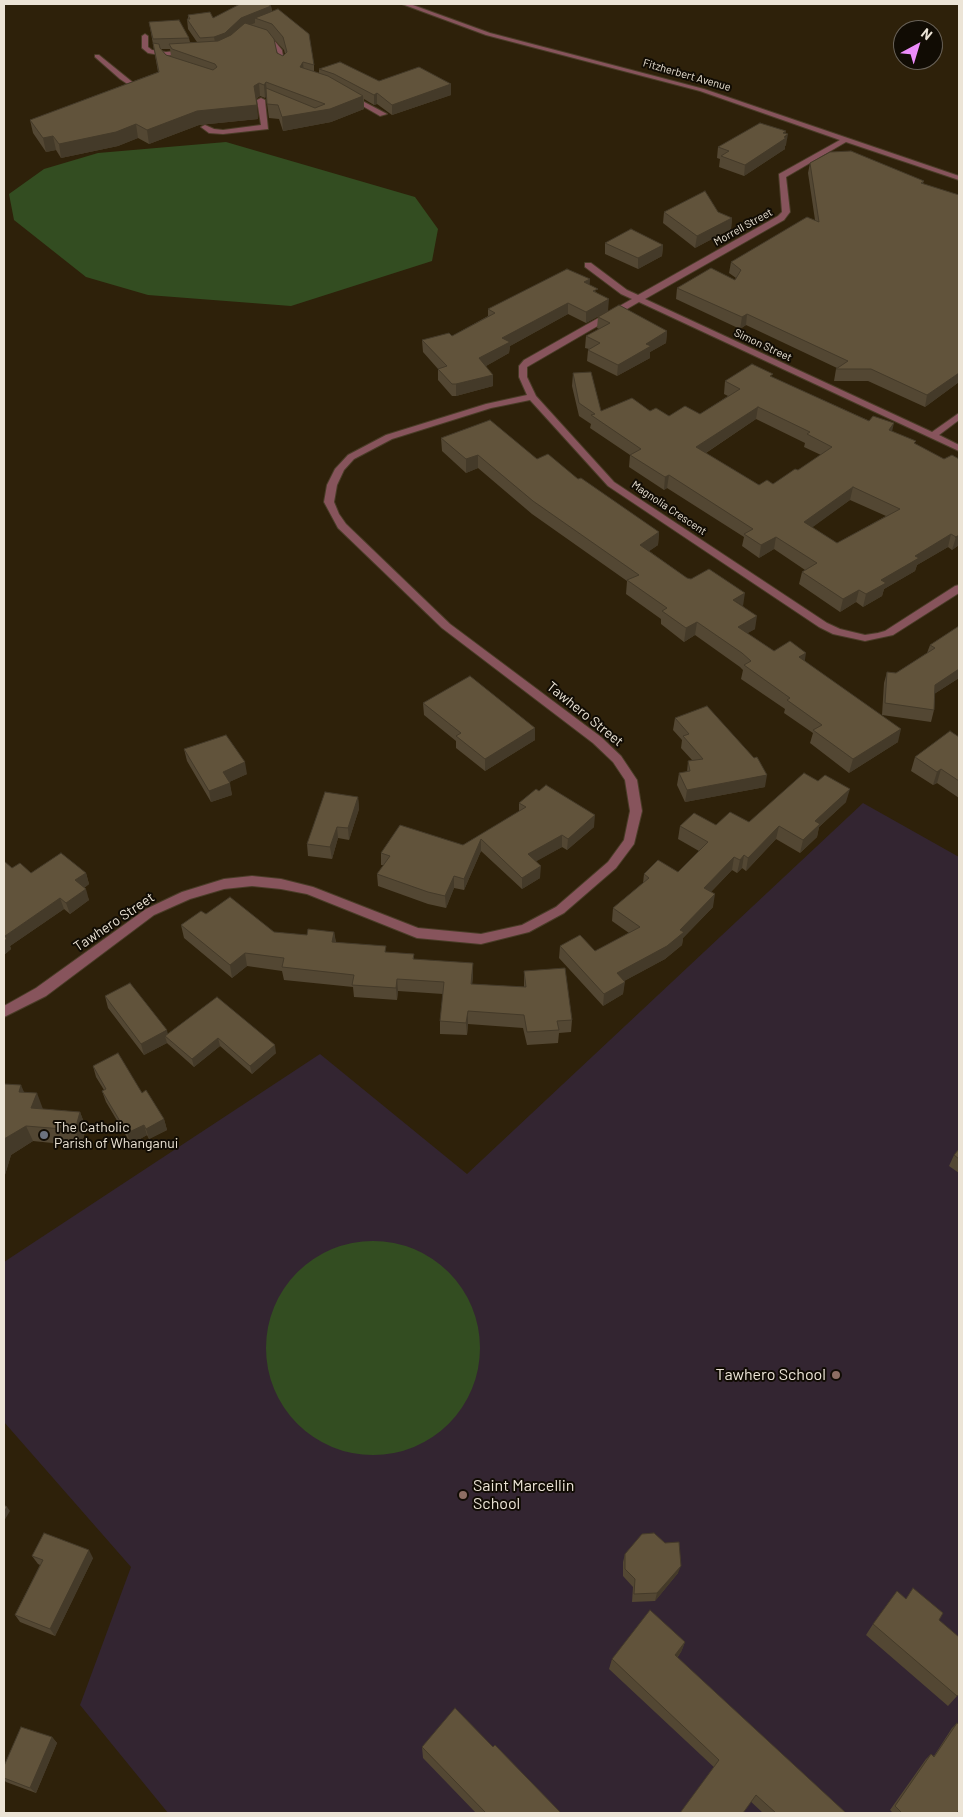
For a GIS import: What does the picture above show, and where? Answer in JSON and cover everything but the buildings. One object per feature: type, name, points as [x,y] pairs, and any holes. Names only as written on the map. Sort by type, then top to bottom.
[{"type":"street","name":"Fitzherbert Avenue","points":[[406,4],[488,34],[702,90],[959,178]]},
{"type":"street","points":[[251,33],[271,40],[280,51],[283,66]]},
{"type":"street","points":[[145,36],[144,46],[147,51],[166,54],[195,51]]},
{"type":"street","points":[[166,54],[168,62]]},
{"type":"street","points":[[97,56],[134,86]]},
{"type":"street","points":[[341,92],[383,114]]},
{"type":"street","points":[[205,127],[212,131],[222,132],[265,127],[261,100]]},
{"type":"street","name":"Morrell Street","points":[[638,298],[784,216],[786,212],[782,176],[846,139]]},
{"type":"street","name":"Simon Street","points":[[588,265],[616,287],[638,298],[933,435]]},
{"type":"street","name":"Magnolia Crescent","points":[[638,298],[527,362],[523,371],[532,396],[611,484],[836,632],[865,638],[879,636],[889,632],[959,588]]},
{"type":"street","name":"Tawhero Street","points":[[4,1012],[41,992],[150,912],[186,894],[224,884],[252,881],[309,890],[417,933],[481,939],[525,929],[560,910],[612,865],[630,841],[636,811],[631,780],[617,760],[597,740],[446,626],[342,526],[329,502],[332,485],[340,469],[352,457],[368,447],[389,437],[489,406],[532,396]]},
{"type":"street","points":[[959,416],[933,435],[959,448]]},
{"type":"shaded area","name":"Saint Marcellin School","points":[[863,803],[959,857],[959,1813],[168,1813],[80,1705],[131,1567],[4,1422],[4,1262],[320,1054],[467,1174]]},
{"type":"green space","points":[[226,142],[415,197],[438,229],[432,261],[291,306],[148,295],[86,277],[14,220],[9,194],[44,169],[98,153]]},
{"type":"green space","points":[[363,1241],[383,1241],[414,1249],[433,1259],[449,1272],[462,1288],[472,1307],[478,1327],[480,1348],[478,1369],[472,1389],[462,1408],[449,1424],[433,1437],[414,1447],[383,1455],[363,1455],[332,1447],[313,1437],[290,1416],[274,1389],[266,1358],[266,1338],[274,1307],[284,1288],[305,1265],[332,1249]]},
{"type":"place","name":"The Catholic Parish of Whanganui","points":[[44,1135]]},
{"type":"place","name":"Tawhero School","points":[[836,1375]]},
{"type":"place","name":"Saint Marcellin School","points":[[463,1495]]}]
